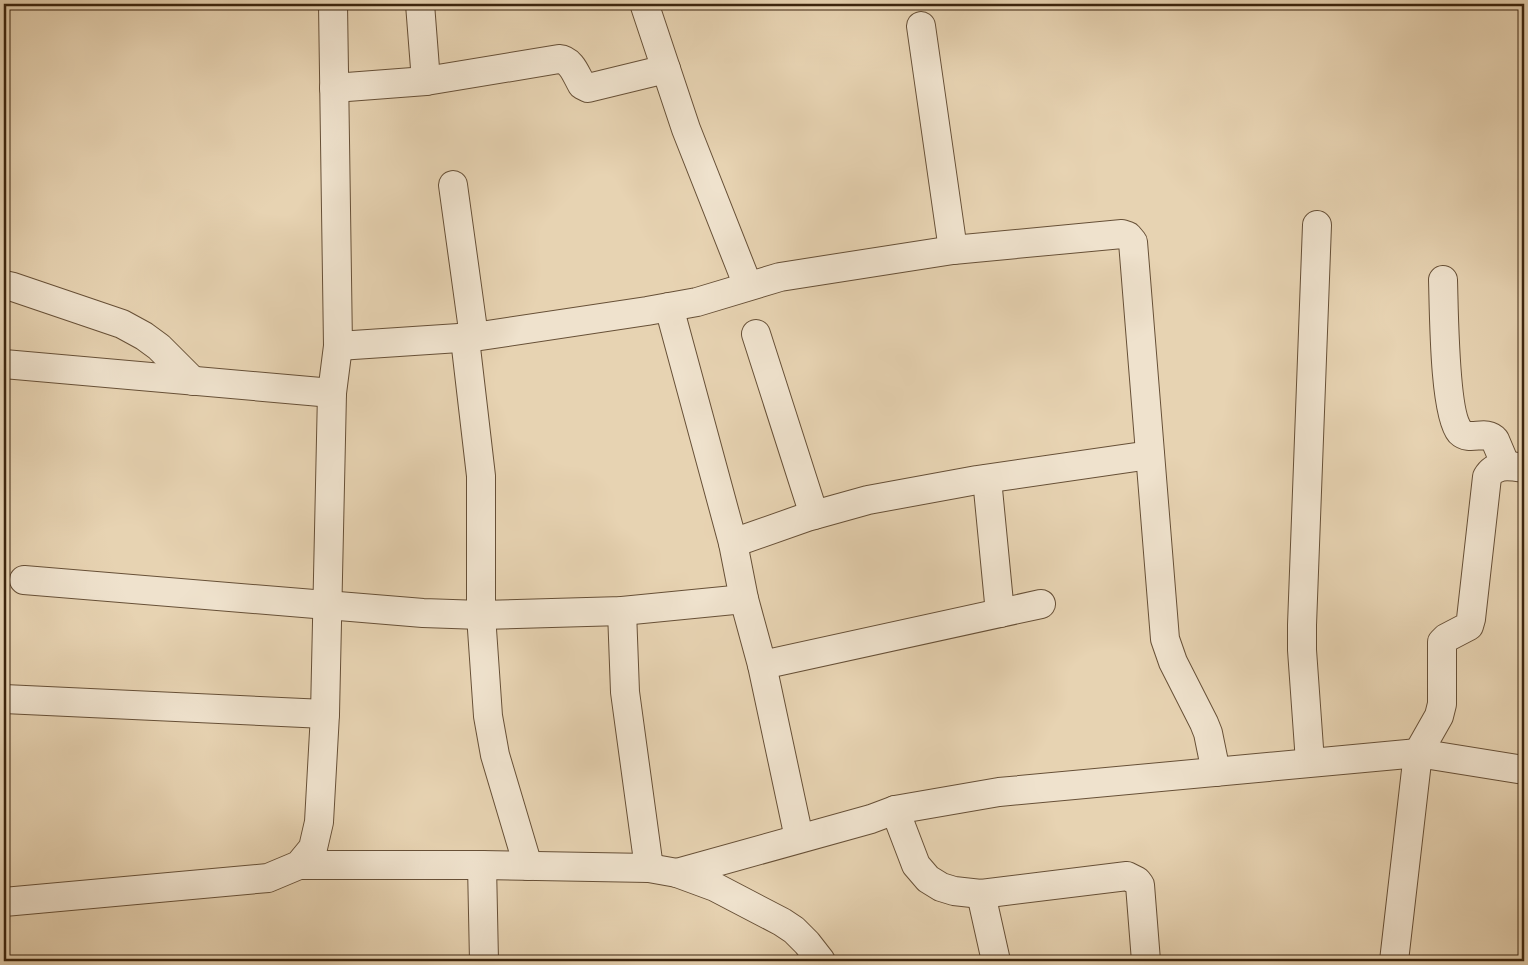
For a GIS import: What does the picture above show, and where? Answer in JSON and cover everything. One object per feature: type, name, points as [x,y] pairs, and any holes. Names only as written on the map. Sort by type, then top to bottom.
[{"type":"street","points":[[4,902],[268,878],[298,865],[314,848],[319,822],[325,714],[332,393],[338,346],[333,4]]},
{"type":"street","points":[[420,4],[426,81]]},
{"type":"street","points":[[645,6],[686,129],[748,286]]},
{"type":"street","points":[[920,26],[953,250]]},
{"type":"street","points":[[334,88],[426,81],[559,59],[565,60],[570,64],[582,85],[588,88],[666,69]]},
{"type":"street","points":[[453,185],[481,476],[481,615],[488,716],[495,755],[528,866]]},
{"type":"street","points":[[1310,762],[1302,650],[1302,624],[1317,224]]},
{"type":"street","points":[[338,346],[469,338],[670,307],[696,302],[780,277],[953,250],[1122,234],[1128,236],[1133,242],[1165,639],[1173,662],[1208,733],[1216,772]]},
{"type":"street","points":[[1394,961],[1418,753],[1441,710],[1442,704],[1442,642],[1469,626],[1471,619],[1487,477],[1491,470],[1515,467],[1493,437],[1488,435],[1466,436],[1457,428],[1448,390],[1443,280]]},
{"type":"street","points":[[4,285],[122,324],[159,347],[193,381]]},
{"type":"street","points":[[670,307],[733,544],[744,599],[762,665],[799,838]]},
{"type":"street","points":[[756,334],[814,515]]},
{"type":"street","points":[[4,364],[332,393]]},
{"type":"street","points":[[733,544],[814,515],[868,500],[987,479],[1150,454]]},
{"type":"street","points":[[987,479],[1000,613]]},
{"type":"street","points":[[24,580],[423,613],[481,615],[622,611],[744,599]]},
{"type":"street","points":[[762,665],[1041,604]]},
{"type":"street","points":[[622,611],[625,692],[649,868]]},
{"type":"street","points":[[4,699],[325,714]]},
{"type":"street","points":[[677,873],[895,810],[999,792],[1418,753],[1524,770]]},
{"type":"street","points":[[895,810],[916,864],[928,879],[941,887],[954,891],[981,894],[1126,876],[1131,877],[1140,885],[1146,961]]},
{"type":"street","points":[[298,865],[482,865],[649,868],[677,873],[715,887],[782,922],[794,930],[821,961]]},
{"type":"street","points":[[482,865],[484,961]]},
{"type":"street","points":[[981,894],[996,961]]}]
